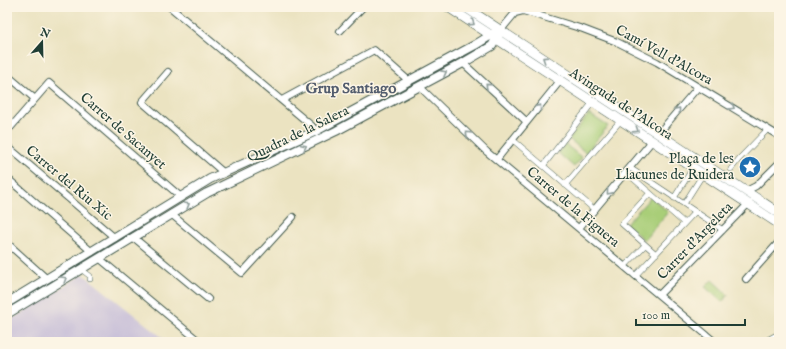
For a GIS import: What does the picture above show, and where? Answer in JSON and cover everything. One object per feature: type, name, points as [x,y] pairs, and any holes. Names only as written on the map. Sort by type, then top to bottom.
[{"type":"main road","name":"Avinguda de l'Alcora","points":[[448,7],[496,34],[655,137],[746,191],[752,200],[779,224]]},
{"type":"main road","name":"Avinguda de l'Alcora","points":[[465,7],[496,34],[560,81],[621,120],[655,137],[693,168],[779,213]]},
{"type":"main road","points":[[768,342],[779,336]]},
{"type":"street","points":[[170,7],[282,100],[316,131]]},
{"type":"street","points":[[340,31],[363,7]]},
{"type":"street","points":[[496,34],[515,13],[509,7]]},
{"type":"street","points":[[537,15],[539,7]]},
{"type":"street","name":"Camí Vell d'Alcora","points":[[515,13],[523,11],[583,29],[617,42],[657,62],[779,136]]},
{"type":"street","name":"Quadra de la Salera","points":[[7,314],[171,214],[216,189],[336,131],[492,46],[496,34]]},
{"type":"street","name":"Quadra de la Salera","points":[[7,302],[127,231],[210,179],[316,131],[496,34]]},
{"type":"street","points":[[282,100],[374,50],[409,81],[419,86]]},
{"type":"street","points":[[462,63],[527,122]]},
{"type":"street","points":[[168,72],[142,102],[224,173],[230,182]]},
{"type":"street","points":[[7,75],[35,99],[9,125]]},
{"type":"street","points":[[498,159],[560,81]]},
{"type":"street","name":"Carrer de Sacanyet","points":[[35,99],[49,83],[181,197]]},
{"type":"street","name":"Carrer de la Figuera","points":[[419,86],[487,152],[498,159],[624,267],[660,295],[715,342]]},
{"type":"street","points":[[579,228],[698,87]]},
{"type":"street","points":[[543,166],[593,102]]},
{"type":"street","points":[[565,185],[621,120]]},
{"type":"street","points":[[731,169],[768,129]]},
{"type":"street","points":[[512,140],[595,210]]},
{"type":"street","name":"Carrer del Riu Xic","points":[[7,146],[115,238]]},
{"type":"street","points":[[746,191],[756,186],[779,163]]},
{"type":"street","points":[[674,198],[693,168]]},
{"type":"street","points":[[628,170],[650,193],[684,223]]},
{"type":"street","points":[[628,170],[723,230]]},
{"type":"street","points":[[684,204],[703,174]]},
{"type":"street","points":[[7,178],[99,258],[200,342]]},
{"type":"street","points":[[210,179],[216,189]]},
{"type":"street","points":[[752,200],[756,186]]},
{"type":"street","points":[[650,193],[622,224],[656,254]]},
{"type":"street","name":"Carrer d'Argeleta","points":[[660,295],[752,200]]},
{"type":"street","points":[[164,208],[242,273],[294,217]]},
{"type":"street","points":[[635,276],[695,212]]},
{"type":"street","points":[[127,231],[208,299]]},
{"type":"street","points":[[746,279],[779,242]]},
{"type":"street","points":[[7,243],[47,279],[51,287]]},
{"type":"street","points":[[624,267],[645,244]]},
{"type":"street","points":[[81,269],[90,276],[90,278]]},
{"type":"shaded area","points":[[83,274],[168,342],[7,342],[7,322]]},
{"type":"green space","points":[[589,114],[608,126],[586,153],[569,139]]},
{"type":"green space","points":[[565,144],[582,158],[574,167],[558,153]]},
{"type":"green space","points":[[748,158],[756,165],[753,168],[751,166],[749,169],[745,165],[747,163],[745,161]]},
{"type":"green space","points":[[651,197],[668,212],[644,240],[626,224]]},
{"type":"green space","points":[[712,280],[728,295],[722,302],[705,287]]},
{"type":"place","name":"Plaça de les Llacunes de Ruidera","points":[[750,167]]},
{"type":"district","name":"Grup Santiago","points":[[351,88]]}]
